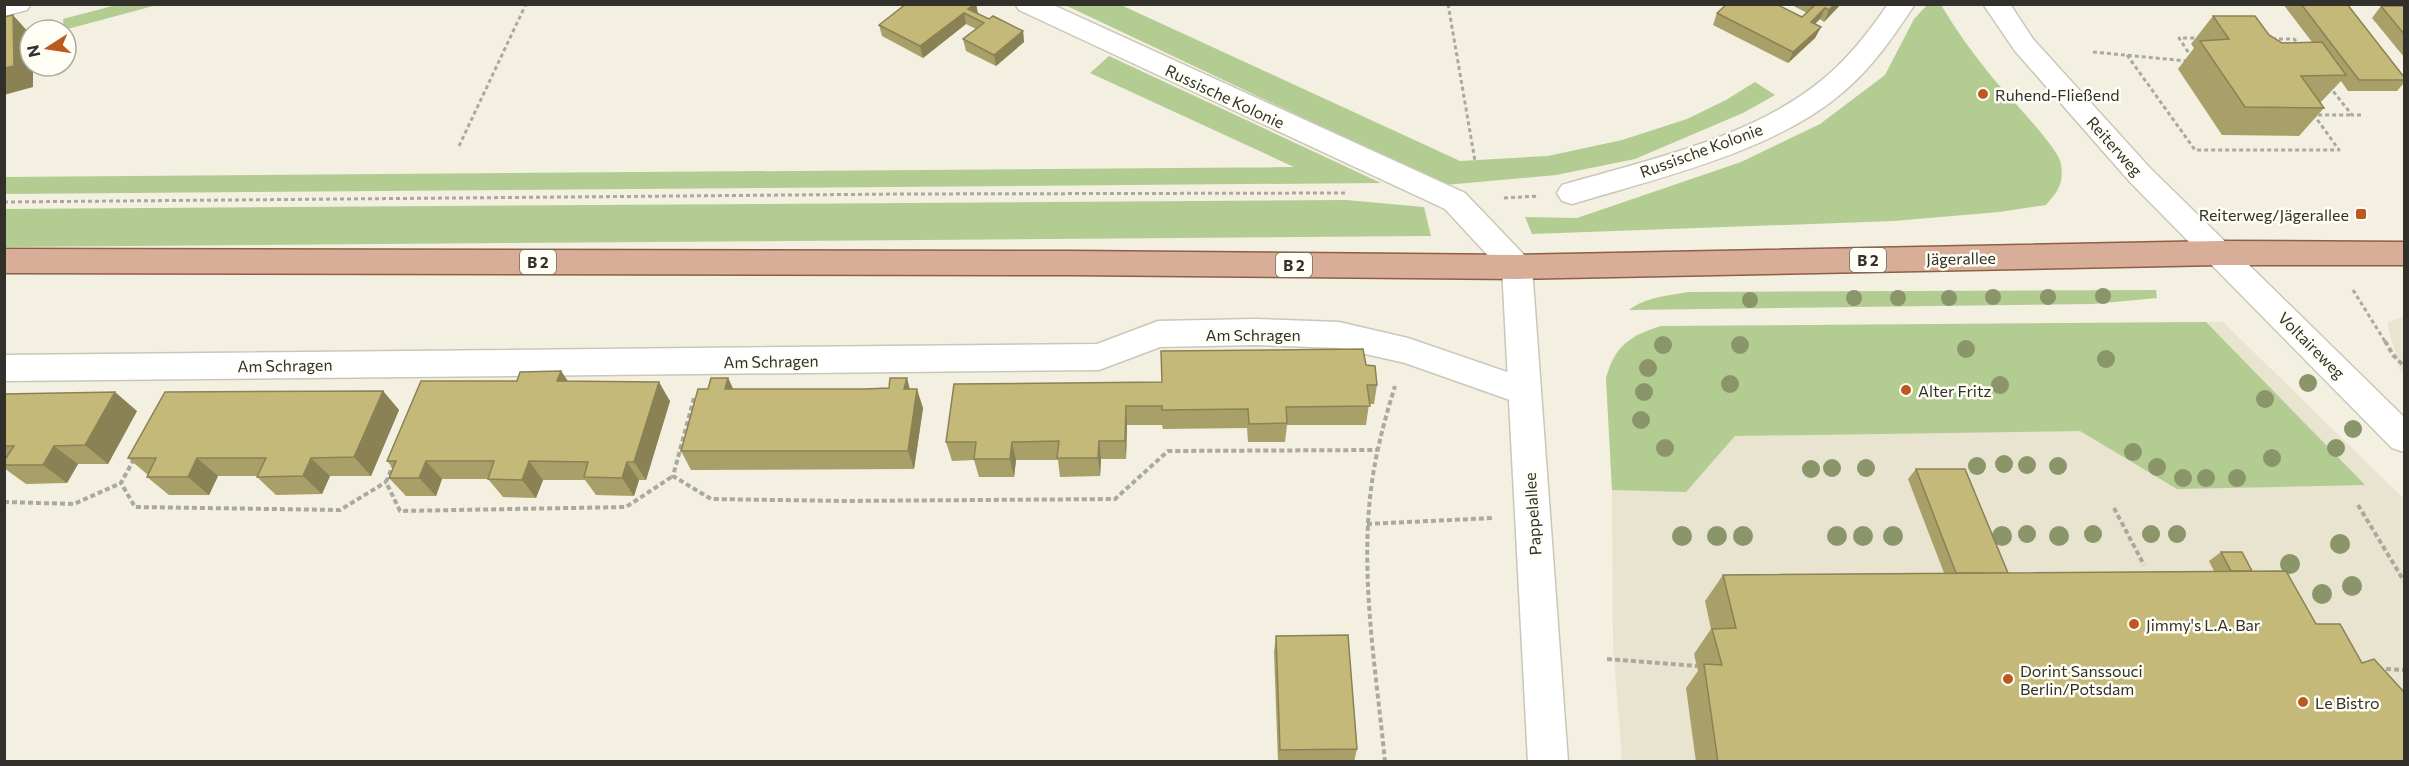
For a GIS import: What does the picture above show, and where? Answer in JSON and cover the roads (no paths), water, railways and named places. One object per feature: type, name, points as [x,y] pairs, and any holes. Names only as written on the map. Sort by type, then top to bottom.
[{"type":"main road","name":"Jägerallee","points":[[1517,267],[2219,253],[2404,254]]},
{"type":"main road","name":"B 2","points":[[4,261],[1072,263],[1517,267]]},
{"type":"street","points":[[4,8],[18,4]]},
{"type":"street","name":"Russische Kolonie","points":[[1028,4],[1455,201],[1517,267]]},
{"type":"street","name":"Russische Kolonie","points":[[1572,194],[1680,161],[1767,125],[1820,96],[1863,57],[1902,4]]},
{"type":"street","name":"Reiterweg","points":[[1996,4],[2024,45],[2140,175],[2219,253]]},
{"type":"street","name":"Voltaireweg","points":[[2219,253],[2404,438]]},
{"type":"street","name":"Pappelallee","points":[[1517,267],[1548,762]]},
{"type":"street","name":"Am Schragen","points":[[4,368],[1099,357],[1158,334],[1255,332],[1339,335],[1408,351],[1524,392]]},
{"type":"place","name":"Ruhend-Fließend","points":[[1983,94]]},
{"type":"place","name":"Reiterweg/Jägerallee","points":[[2361,214]]},
{"type":"place","name":"Alter Fritz","points":[[1906,390]]},
{"type":"place","name":"Jimmy's L.A. Bar","points":[[2134,624]]},
{"type":"place","name":"Dorint Sanssouci Berlin/Potsdam","points":[[2008,679]]},
{"type":"place","name":"Le Bistro","points":[[2303,702]]}]
